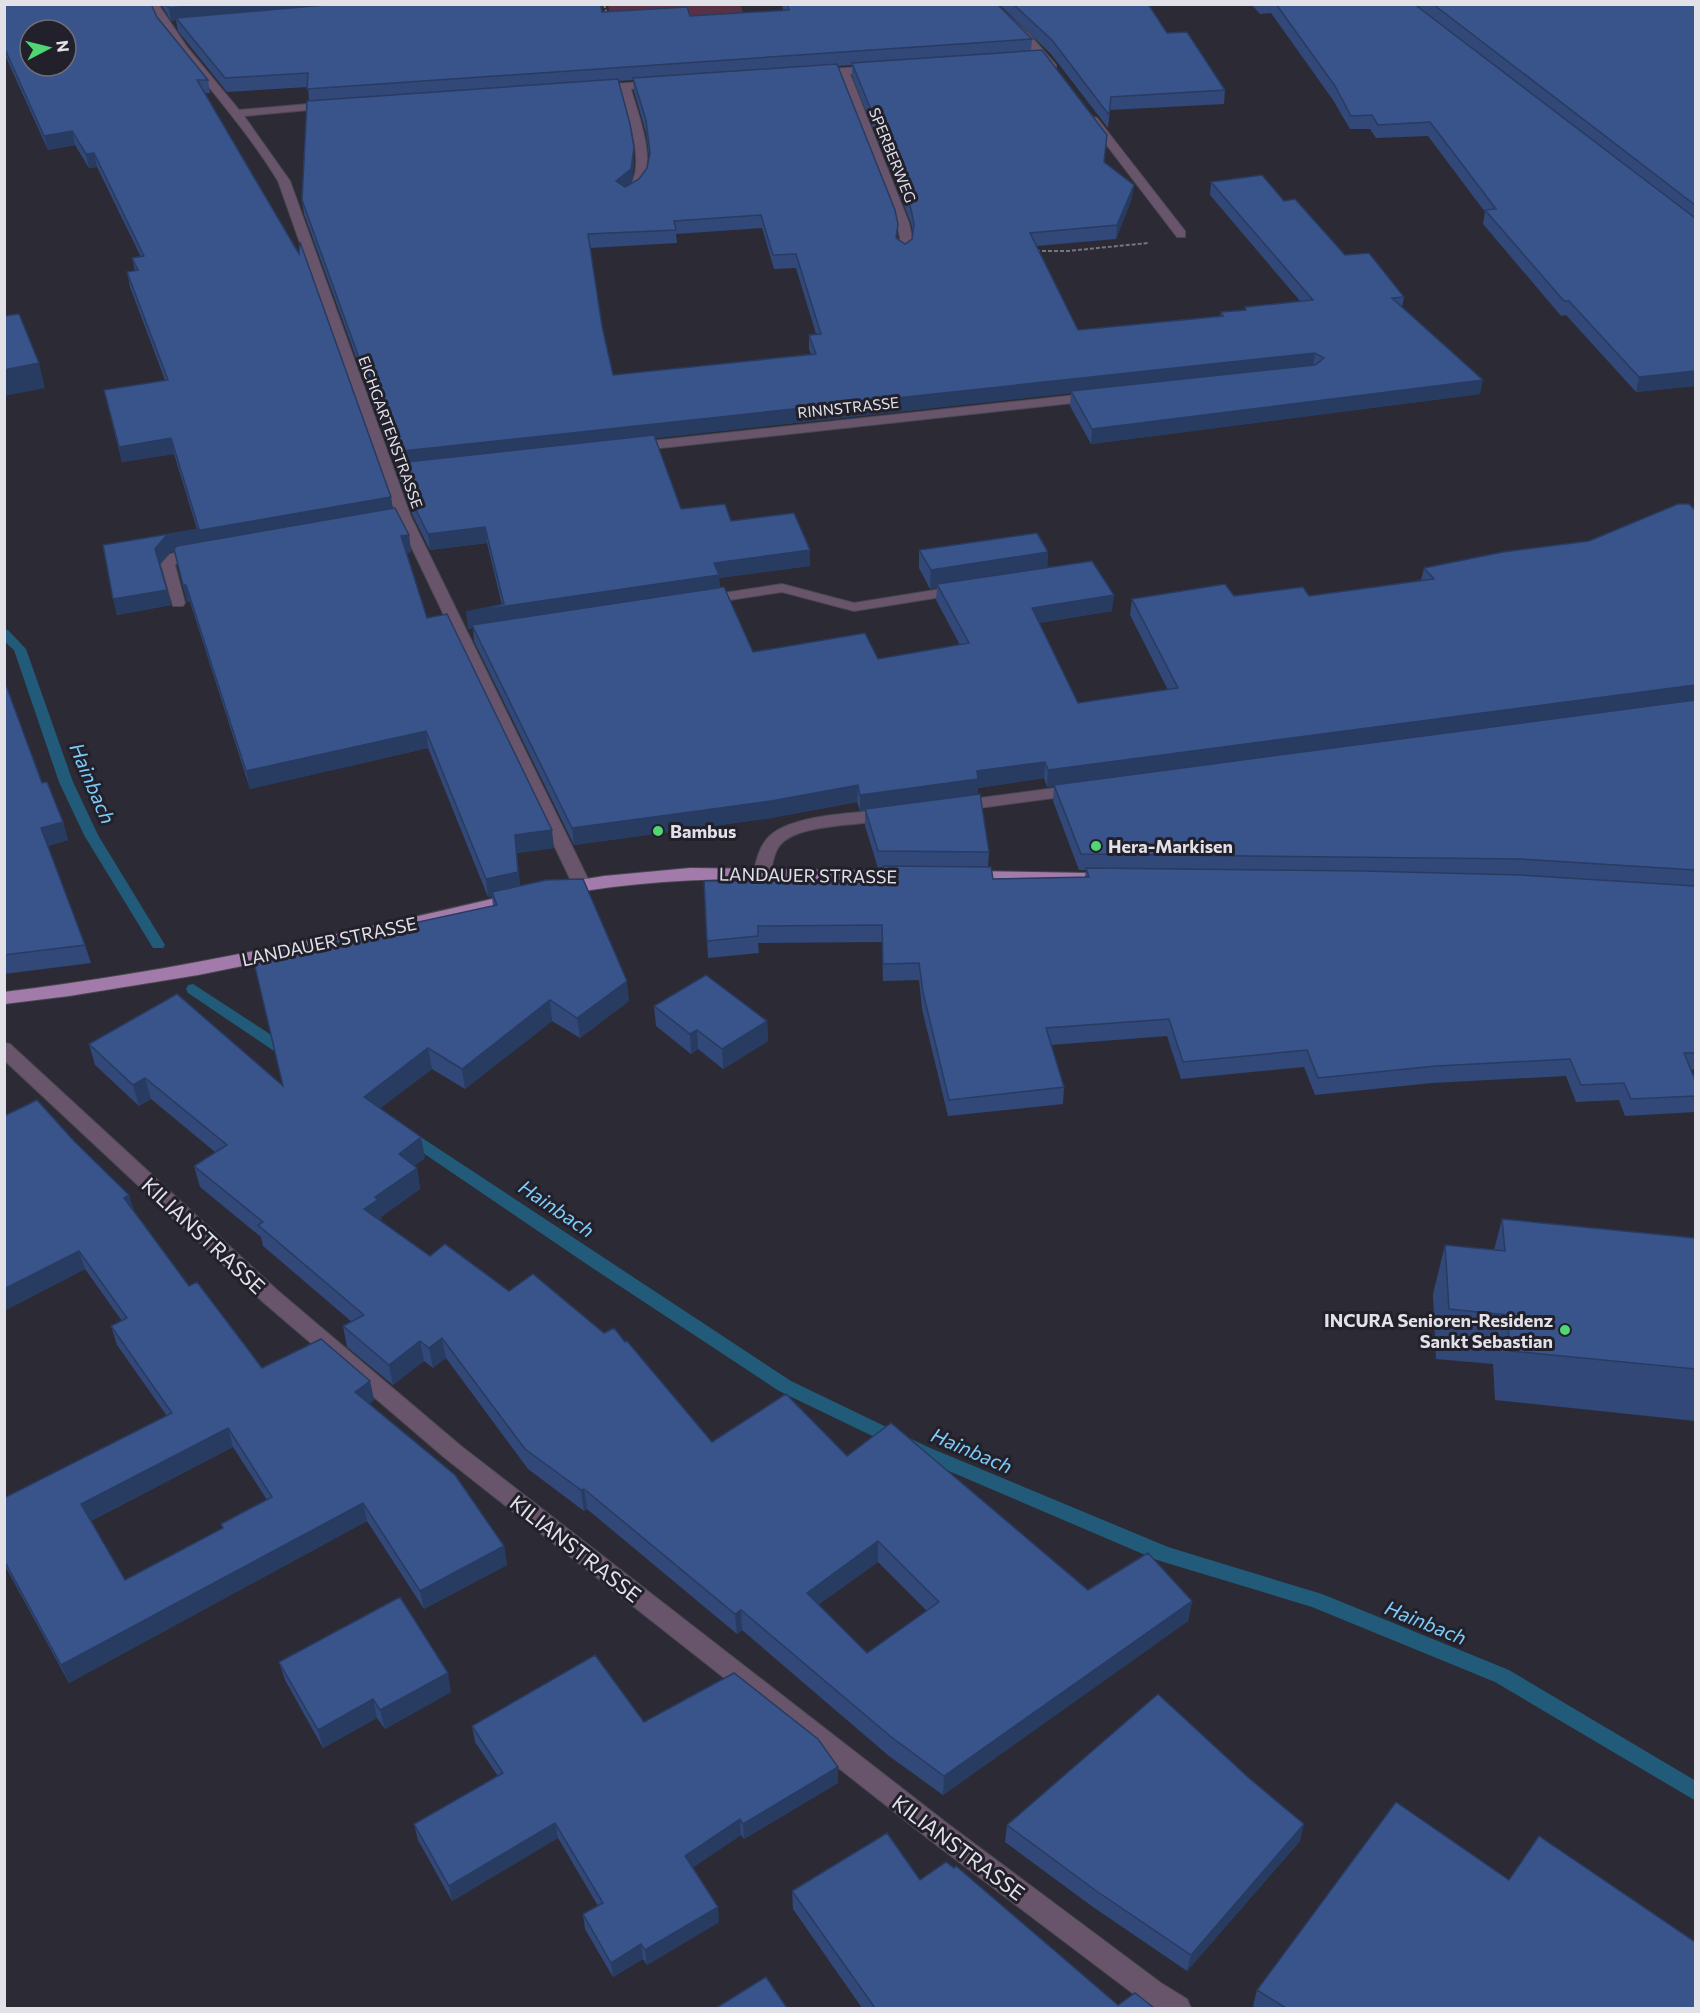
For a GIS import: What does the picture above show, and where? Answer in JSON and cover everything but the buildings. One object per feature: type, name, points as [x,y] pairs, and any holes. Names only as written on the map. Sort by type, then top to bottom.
[{"type":"main road","name":"LANDAUER STRASSE","points":[[4,998],[124,981],[232,961],[582,885],[687,875],[917,876]]},
{"type":"main road","points":[[953,876],[1108,878]]},
{"type":"street","name":"EICHGARTENSTRASSE","points":[[153,4],[270,156],[284,181],[307,240],[325,300],[393,473],[398,518],[468,635],[582,885]]},
{"type":"street","points":[[990,4],[1045,57],[1057,73]]},
{"type":"street","points":[[1025,59],[1045,57]]},
{"type":"street","points":[[809,74],[889,68]]},
{"type":"street","name":"SPERBERWEG","points":[[843,71],[903,223],[906,238],[904,252]]},
{"type":"street","points":[[589,88],[671,83]]},
{"type":"street","points":[[625,86],[643,170],[640,184],[625,195]]},
{"type":"street","points":[[237,113],[340,105]]},
{"type":"street","points":[[1086,111],[1181,234]]},
{"type":"street","name":"RINNSTRASSE","points":[[624,448],[1111,395]]},
{"type":"street","points":[[178,603],[168,564],[175,557],[207,550]]},
{"type":"street","points":[[687,602],[782,588],[854,607],[971,588]]},
{"type":"street","points":[[947,807],[1089,788]]},
{"type":"street","points":[[761,874],[767,852],[773,841],[787,832],[828,823],[899,813]]},
{"type":"street","name":"KILIANSTRASSE","points":[[4,1049],[270,1296],[453,1452],[939,1832],[1152,1992],[1178,2008]]},
{"type":"path","points":[[604,4],[608,21]]},
{"type":"path","points":[[1030,250],[1068,251],[1139,244],[1181,234]]},
{"type":"shaded area","points":[[608,5],[740,5],[744,15],[612,21]]},
{"type":"waterway","name":"Hainbach","points":[[4,633],[20,649],[66,782],[91,835],[158,945]]},
{"type":"waterway","name":"Hainbach","points":[[193,989],[288,1053]]},
{"type":"waterway","name":"Hainbach","points":[[407,1134],[597,1263],[785,1386],[922,1452],[1164,1554],[1315,1600],[1502,1676],[1696,1792]]},
{"type":"place","name":"Bambus","points":[[658,831]]},
{"type":"place","name":"Hera-Markisen","points":[[1096,846]]},
{"type":"place","name":"INCURA Senioren-Residenz Sankt Sebastian","points":[[1565,1330]]}]
